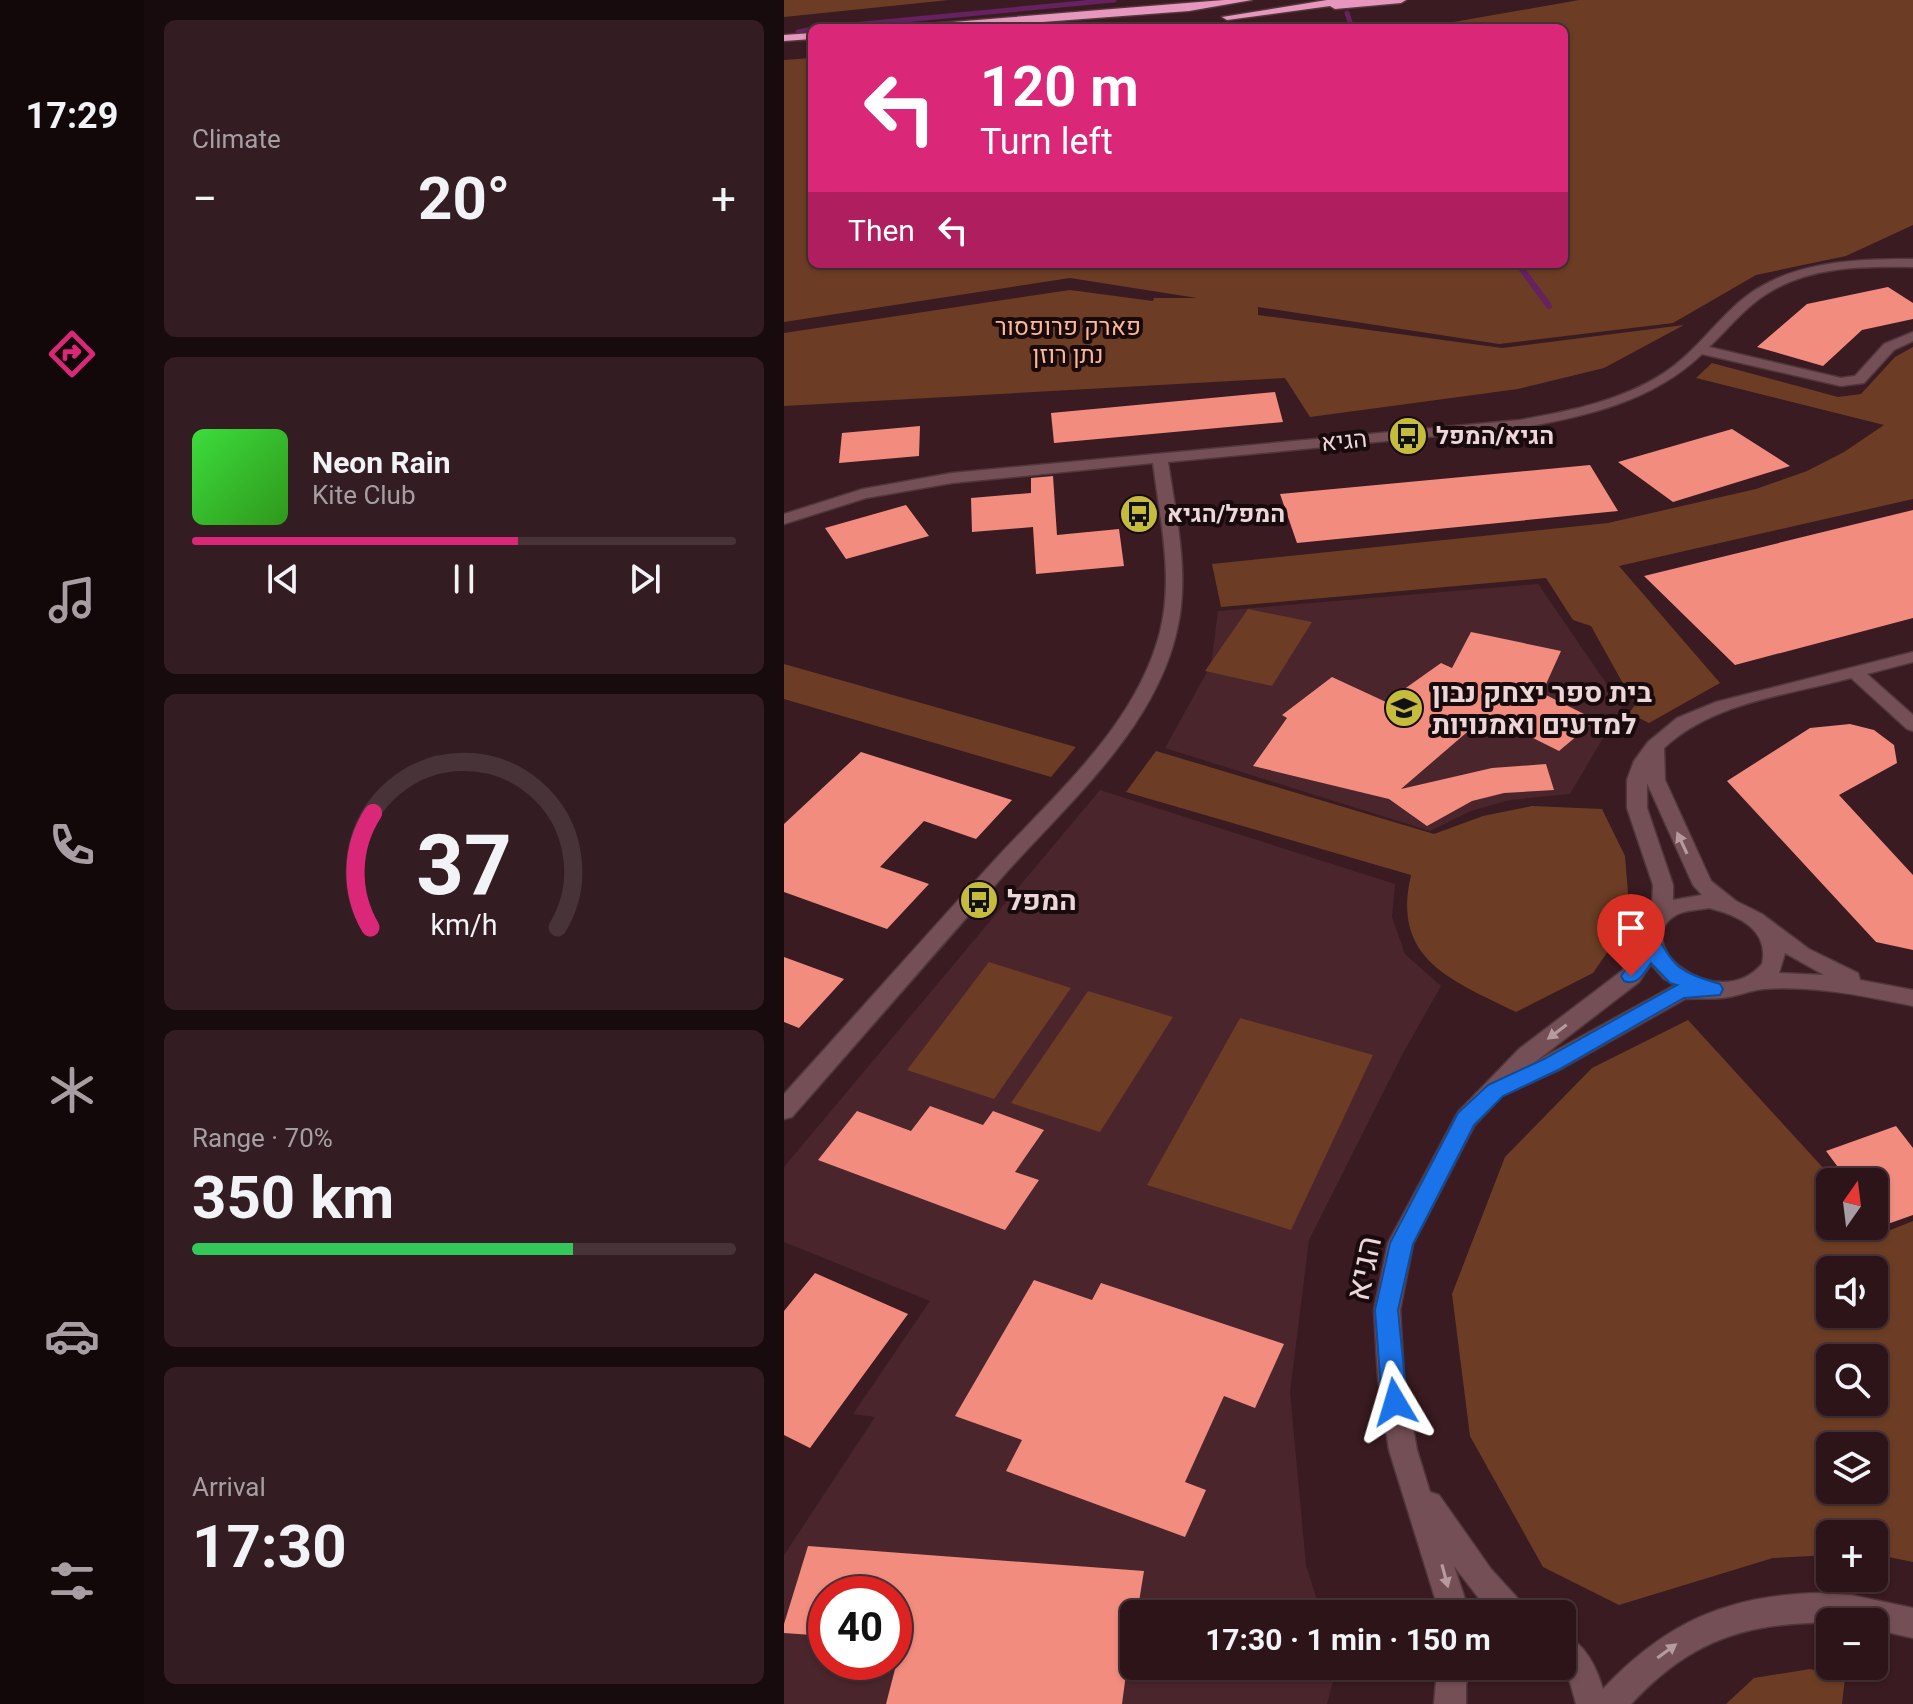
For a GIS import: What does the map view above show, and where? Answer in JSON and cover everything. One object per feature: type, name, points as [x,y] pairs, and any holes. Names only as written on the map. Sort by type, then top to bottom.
[{"type":"highway","points":[[970,24],[1189,8],[1247,0]]},
{"type":"highway","points":[[1220,18],[1351,0]]},
{"type":"highway","points":[[1249,14],[1401,0]]},
{"type":"highway","points":[[784,38],[808,36]]},
{"type":"highway","points":[[784,50],[808,48]]},
{"type":"street","name":"הגיא","points":[[784,519],[863,494],[922,482],[1520,424],[1562,417],[1601,407],[1671,374],[1748,301],[1773,285],[1836,266],[1913,263]]},
{"type":"street","points":[[1698,349],[1841,382],[1859,380],[1889,347],[1913,336]]},
{"type":"street","points":[[784,1110],[1095,759],[1144,692],[1163,651],[1173,608],[1173,574],[1160,459]]},
{"type":"street","points":[[1662,914],[1663,885],[1637,808],[1637,780],[1643,761],[1655,746],[1683,722],[1722,706],[1913,657]]},
{"type":"street","points":[[1854,672],[1913,725]]},
{"type":"street","points":[[1655,746],[1655,780],[1703,885],[1728,904],[1747,913],[1801,954],[1849,978],[1904,996]]},
{"type":"street","points":[[1728,904],[1691,902],[1662,914],[1652,926],[1650,941],[1654,954],[1670,972],[1694,986],[1713,989],[1729,990],[1758,981],[1797,979],[1904,996]]},
{"type":"street","points":[[1758,981],[1774,961],[1771,936],[1763,925]]},
{"type":"street","name":"הגיא","points":[[1451,1600],[1403,1450],[1391,1378],[1387,1310],[1401,1243],[1466,1119],[1527,1055],[1631,976],[1645,957],[1650,941]]},
{"type":"street","name":"הגיא","points":[[1495,1090],[1551,1064],[1681,991],[1713,989]]},
{"type":"street","name":"הגיא","points":[[1415,1485],[1499,1600]]},
{"type":"street","points":[[1610,1704],[1668,1649],[1710,1625],[1753,1612],[1830,1608],[1913,1623]]},
{"type":"street","points":[[1576,1666],[1583,1674],[1592,1704]]},
{"type":"street","points":[[1450,1704],[1452,1680]]},
{"type":"shaded area","name":"בית ספר יצחק נבון למדעים ואמנויות","points":[[1538,584],[1622,706],[1570,794],[1510,800],[1471,811],[1430,831],[1165,748],[1211,665],[1218,611]]},
{"type":"shaded area","points":[[1100,790],[1395,884],[1392,917],[1405,954],[1441,986],[1402,1055],[1309,1240],[1290,1392],[1306,1566],[1317,1600],[1120,1600],[1120,1680],[1333,1680],[1327,1704],[784,1704],[784,1555],[875,1417],[853,1414],[930,1301],[784,1242],[784,1167]]},
{"type":"green space","points":[[784,0],[949,0],[784,17]]},
{"type":"green space","name":"פארק פרופסור נתן רוזן","points":[[1579,0],[1913,0],[1913,225],[1846,256],[1756,275],[1673,323],[1499,344],[1258,307],[1258,315],[1502,348],[1684,325],[1604,368],[1518,389],[1310,417],[1285,378],[784,406],[784,333],[1070,290],[1153,301],[1154,298],[1197,298],[1070,278],[784,322],[784,60],[808,58],[808,268],[1568,268],[1568,24],[1442,24]]},
{"type":"green space","points":[[1913,347],[1913,499],[1619,566],[1720,683],[1649,723],[1629,713],[1635,705],[1591,626],[1573,620],[1546,578],[1221,607],[1212,564],[1608,523],[1756,489],[1807,471],[1844,452],[1884,425],[1696,378],[1712,363],[1838,397],[1861,394],[1895,357]]},
{"type":"green space","points":[[1248,609],[1312,622],[1272,686],[1205,671]]},
{"type":"green space","points":[[784,664],[1076,747],[1051,777],[784,699]]},
{"type":"green space","points":[[1156,751],[1434,834],[1483,816],[1532,806],[1602,809],[1625,856],[1628,893],[1613,944],[1593,973],[1516,1012],[1449,977],[1419,947],[1410,928],[1407,904],[1411,875],[1126,792]]},
{"type":"green space","points":[[989,962],[1071,988],[994,1099],[907,1070]]},
{"type":"green space","points":[[1088,991],[1173,1017],[1100,1132],[1011,1103]]},
{"type":"green space","points":[[1240,1018],[1373,1055],[1291,1230],[1147,1185]]},
{"type":"green space","points":[[1688,1020],[1823,1168],[1816,1168],[1816,1240],[1888,1240],[1888,1231],[1913,1221],[1913,1562],[1888,1557],[1888,1520],[1816,1520],[1816,1556],[1773,1558],[1619,1605],[1543,1567],[1470,1436],[1452,1294],[1505,1157],[1592,1068]]},
{"type":"green space","points":[[1816,1671],[1816,1680],[1845,1680],[1842,1704],[1726,1704],[1754,1678]]},
{"type":"building","points":[[1888,287],[1913,303],[1913,319],[1862,330],[1823,366],[1757,347],[1807,304]]},
{"type":"building","points":[[1275,392],[1283,422],[1054,443],[1051,413]]},
{"type":"building","points":[[920,426],[919,456],[839,463],[842,433]]},
{"type":"building","points":[[1732,429],[1790,466],[1673,502],[1618,462]]},
{"type":"building","points":[[1590,465],[1618,511],[1297,543],[1280,494]]},
{"type":"building","points":[[1053,476],[1057,535],[1119,529],[1124,566],[1036,574],[1033,527],[972,532],[971,498],[1031,493],[1031,478]]},
{"type":"building","points":[[906,505],[929,536],[846,559],[825,528]]},
{"type":"building","points":[[1913,510],[1913,618],[1735,665],[1644,576]]},
{"type":"building","points":[[1471,632],[1561,651],[1542,693],[1596,720],[1559,751],[1487,715],[1401,789],[1492,768],[1546,764],[1554,790],[1504,793],[1472,801],[1427,826],[1389,799],[1253,766],[1287,718],[1282,715],[1332,677],[1386,702],[1441,663],[1452,668]]},
{"type":"building","points":[[1850,724],[1874,730],[1894,745],[1897,763],[1839,795],[1913,875],[1913,950],[1876,942],[1727,781],[1810,728]]},
{"type":"building","points":[[861,752],[1012,800],[976,839],[924,821],[880,867],[929,884],[887,929],[784,892],[784,824]]},
{"type":"building","points":[[784,957],[844,979],[799,1028],[784,1022]]},
{"type":"building","points":[[930,1106],[983,1125],[993,1111],[1044,1130],[1015,1172],[1039,1180],[1005,1230],[818,1160],[857,1111],[911,1131]]},
{"type":"building","points":[[1896,1126],[1913,1148],[1913,1215],[1888,1224],[1888,1168],[1839,1168],[1826,1151]]},
{"type":"building","points":[[815,1273],[908,1314],[810,1448],[784,1435],[784,1311]]},
{"type":"building","points":[[1034,1280],[1092,1300],[1101,1283],[1284,1344],[1255,1408],[1224,1396],[1185,1482],[1206,1490],[1185,1537],[1006,1471],[1022,1440],[955,1416]]},
{"type":"building","points":[[808,1546],[1144,1571],[1139,1600],[1120,1600],[1120,1680],[1125,1680],[1122,1704],[886,1704],[892,1680],[912,1680],[912,1576],[808,1576],[808,1635],[784,1633]]},
{"type":"waterway","points":[[862,24],[1114,0]]},
{"type":"waterway","points":[[1347,13],[1351,24]]},
{"type":"waterway","points":[[798,32],[808,30]]},
{"type":"waterway","points":[[1521,268],[1549,306]]},
{"type":"place","name":"הגיא/המפל","points":[[1408,436]]},
{"type":"place","name":"המפל/הגיא","points":[[1139,514]]},
{"type":"place","name":"בית ספר יצחק נבון למדעים ואמנויות","points":[[1404,708]]},
{"type":"place","name":"המפל","points":[[979,900]]},
{"type":"route","points":[[1395,1402],[1387,1310],[1401,1243],[1466,1119],[1495,1090],[1551,1064],[1659,1002],[1681,991],[1713,989],[1694,986],[1677,978],[1663,967],[1650,941],[1645,957],[1631,976]]}]
